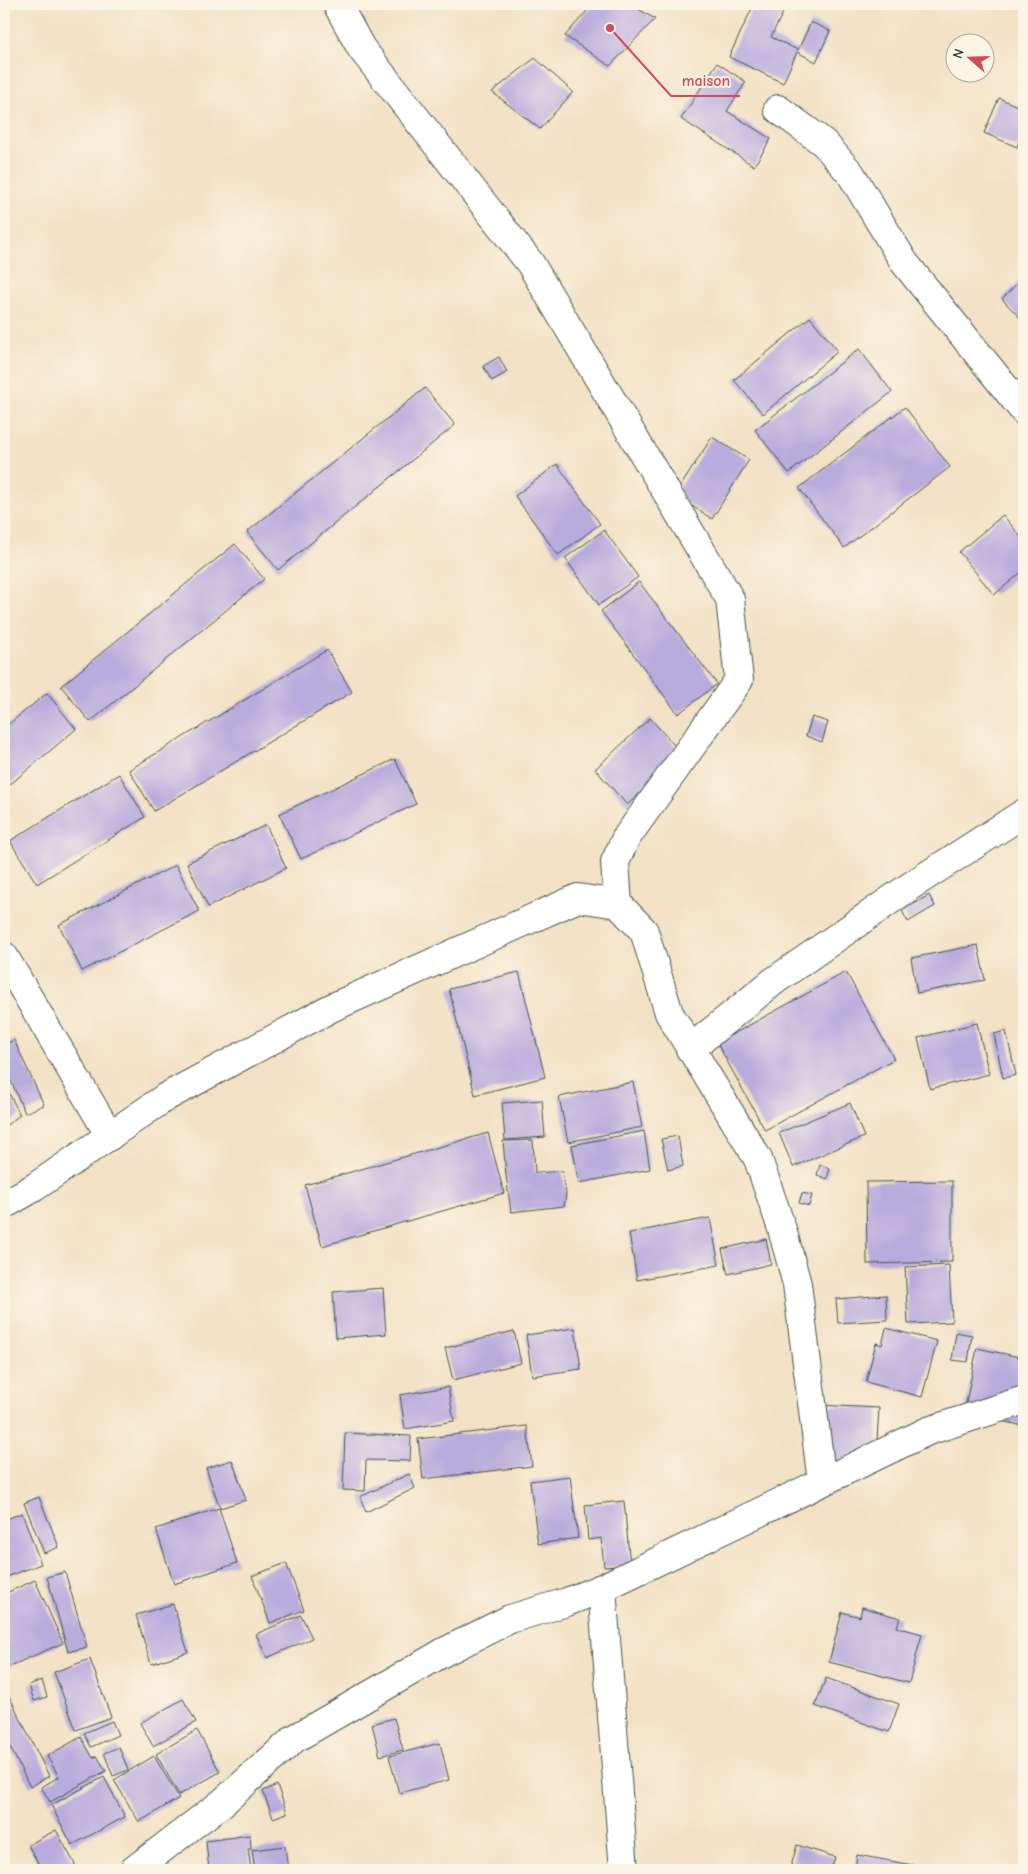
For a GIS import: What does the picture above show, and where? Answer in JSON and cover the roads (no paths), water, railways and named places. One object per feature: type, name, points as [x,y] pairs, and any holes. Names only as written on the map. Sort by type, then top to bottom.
[{"type":"street","points":[[337,4],[361,48],[530,262],[730,599],[739,680],[626,838],[615,862],[618,904]]},
{"type":"street","points":[[778,109],[824,143],[851,174],[904,262],[1024,411]]},
{"type":"street","points":[[690,1049],[774,981],[912,885],[1024,813]]},
{"type":"street","points":[[4,1205],[35,1187],[166,1097],[330,1008],[578,898],[618,904],[644,931],[669,1013],[758,1159],[782,1229],[797,1284],[822,1482]]},
{"type":"street","points":[[4,956],[110,1136]]},
{"type":"street","points":[[134,1870],[222,1803],[294,1739],[444,1652],[510,1619],[567,1602],[602,1588],[928,1431],[1024,1400]]},
{"type":"street","points":[[602,1588],[624,1870]]},
{"type":"place","name":"maison","points":[[610,28]]}]
